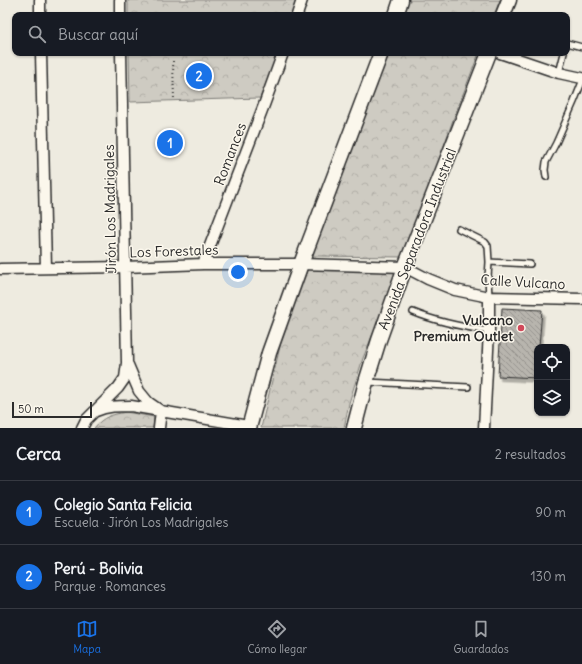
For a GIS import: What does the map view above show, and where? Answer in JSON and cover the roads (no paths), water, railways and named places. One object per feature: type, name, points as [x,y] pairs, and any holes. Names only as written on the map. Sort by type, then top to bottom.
[{"type":"main road","points":[[397,12],[401,0]]},
{"type":"main road","points":[[504,12],[509,0]]},
{"type":"main road","points":[[249,427],[269,353],[380,56]]},
{"type":"main road","name":"Avenida Separadora Industrial","points":[[354,428],[379,340],[488,56]]},
{"type":"street","points":[[40,0],[40,12]]},
{"type":"street","points":[[120,0],[120,12]]},
{"type":"street","points":[[298,12],[302,0]]},
{"type":"street","points":[[41,56],[46,268]]},
{"type":"street","name":"Jirón Los Madrigales","points":[[82,428],[86,420],[118,388],[125,378],[127,363],[121,56]]},
{"type":"street","name":"Romances","points":[[203,264],[282,56]]},
{"type":"street","points":[[509,56],[559,73],[582,78]]},
{"type":"street","name":"Los Forestales","points":[[0,269],[203,264],[301,264]]},
{"type":"street","name":"Calle Vulcano","points":[[301,264],[406,267],[428,279],[455,290],[489,297],[582,299]]},
{"type":"street","points":[[484,428],[489,331],[489,297]]},
{"type":"street","name":"Jirón Los Madrigales","points":[[127,363],[132,378],[139,391],[148,402],[161,411]]},
{"type":"street","points":[[94,412],[115,406],[131,406],[249,427]]},
{"type":"street","points":[[159,428],[161,411]]},
{"type":"lane","points":[[570,44],[582,47]]},
{"type":"lane","points":[[559,73],[563,56]]},
{"type":"lane","points":[[546,177],[546,162],[556,143],[582,82]]},
{"type":"lane","points":[[459,229],[485,242],[488,246],[489,297]]},
{"type":"lane","points":[[489,262],[530,264]]},
{"type":"lane","points":[[413,312],[430,319],[489,331]]},
{"type":"lane","points":[[366,382],[468,387]]},
{"type":"place","name":"Perú - Bolivia","points":[[199,76]]},
{"type":"place","name":"Colegio Santa Felicia","points":[[170,143]]},
{"type":"place","name":"Vulcano Premium Outlet","points":[[521,328]]}]
